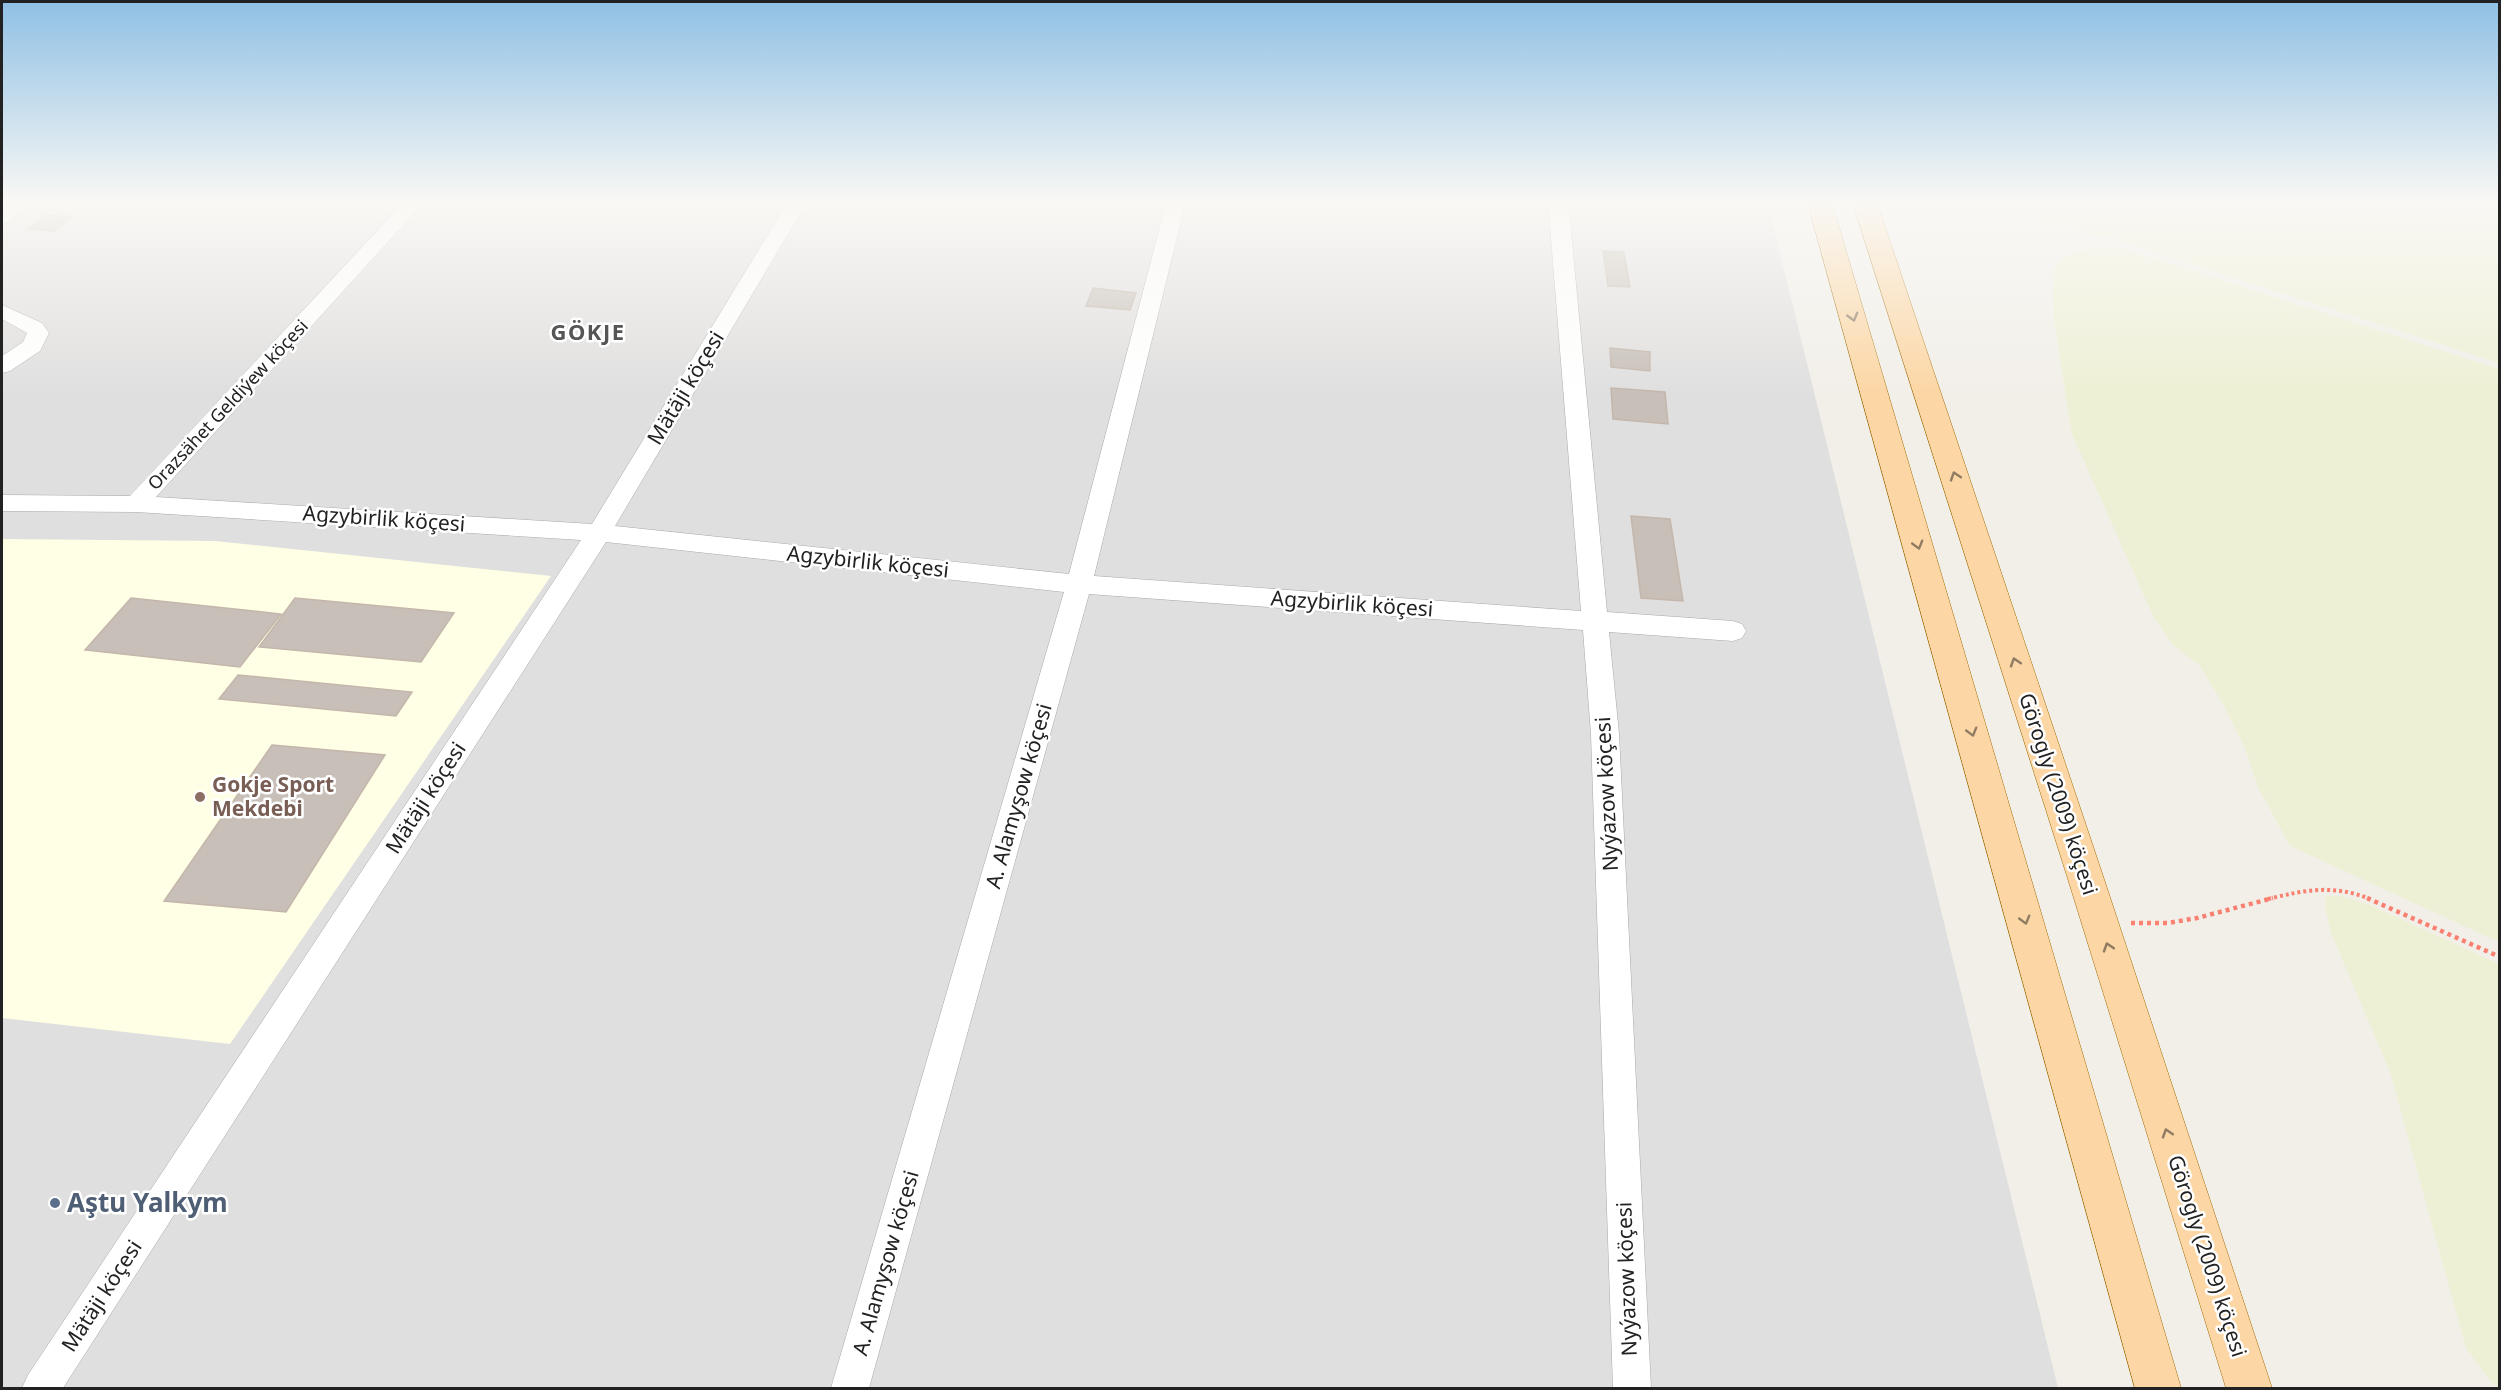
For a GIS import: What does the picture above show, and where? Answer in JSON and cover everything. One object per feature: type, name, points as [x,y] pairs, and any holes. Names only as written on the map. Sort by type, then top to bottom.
[{"type":"main road","points":[[1837,265],[2158,1389]]},
{"type":"main road","name":"Görogly (2009) köçesi","points":[[1885,265],[2100,922],[2249,1389]]},
{"type":"street","name":"Orazsähet Geldiýew köçesi","points":[[136,504],[357,265]]},
{"type":"street","name":"Mätäji köçesi","points":[[41,1389],[599,533],[760,265]]},
{"type":"street","name":"A. Alamyşow köçesi","points":[[850,1389],[1079,584],[1160,265]]},
{"type":"street","name":"Nyýazow köçesi","points":[[1564,265],[1605,735],[1632,1389]]},
{"type":"street","points":[[2,311],[35,328],[38,333],[32,346],[2,366]]},
{"type":"street","name":"Agzybirlik köçesi","points":[[2,503],[136,504],[599,533],[1079,584],[1733,631]]},
{"type":"path","points":[[2100,922],[2168,922],[2198,918],[2304,890],[2343,891],[2367,898],[2499,957]]},
{"type":"shaded area","points":[[2,265],[1783,265],[2058,1388],[2,1388]]},
{"type":"shaded area","points":[[2057,265],[2174,265],[2499,369],[2499,942],[2290,846],[2258,787],[2244,746],[2222,702],[2199,665],[2174,646],[2154,618],[2072,434],[2054,321],[2053,270]]},
{"type":"shaded area","points":[[2195,265],[2499,265],[2499,363]]},
{"type":"shaded area","name":"Gokje Sport Mekdebi","points":[[2,539],[215,541],[551,576],[230,1044],[2,1018]]},
{"type":"shaded area","points":[[2326,896],[2340,896],[2370,905],[2499,964],[2499,1388],[2492,1383],[2466,1348],[2390,1072],[2331,933],[2325,907]]},
{"type":"building","points":[[1605,265],[1626,265],[1630,287],[1608,286]]},
{"type":"building","points":[[1093,288],[1136,293],[1130,310],[1086,306]]},
{"type":"building","points":[[1610,348],[1650,352],[1650,371],[1611,367]]},
{"type":"building","points":[[1611,388],[1665,392],[1668,424],[1613,419]]},
{"type":"building","points":[[1631,516],[1670,519],[1683,601],[1641,598]]},
{"type":"building","points":[[131,598],[281,614],[240,667],[85,650]]},
{"type":"building","points":[[295,598],[454,613],[421,662],[259,647]]},
{"type":"building","points":[[238,675],[412,692],[396,716],[219,699]]},
{"type":"building","points":[[272,745],[385,755],[286,912],[164,901]]},
{"type":"place","name":"Gokje Sport Mekdebi","points":[[200,797]]},
{"type":"place","name":"Aştu Yalkym","points":[[55,1203]]},
{"type":"district","name":"GÖKJE","points":[[588,332]]}]
